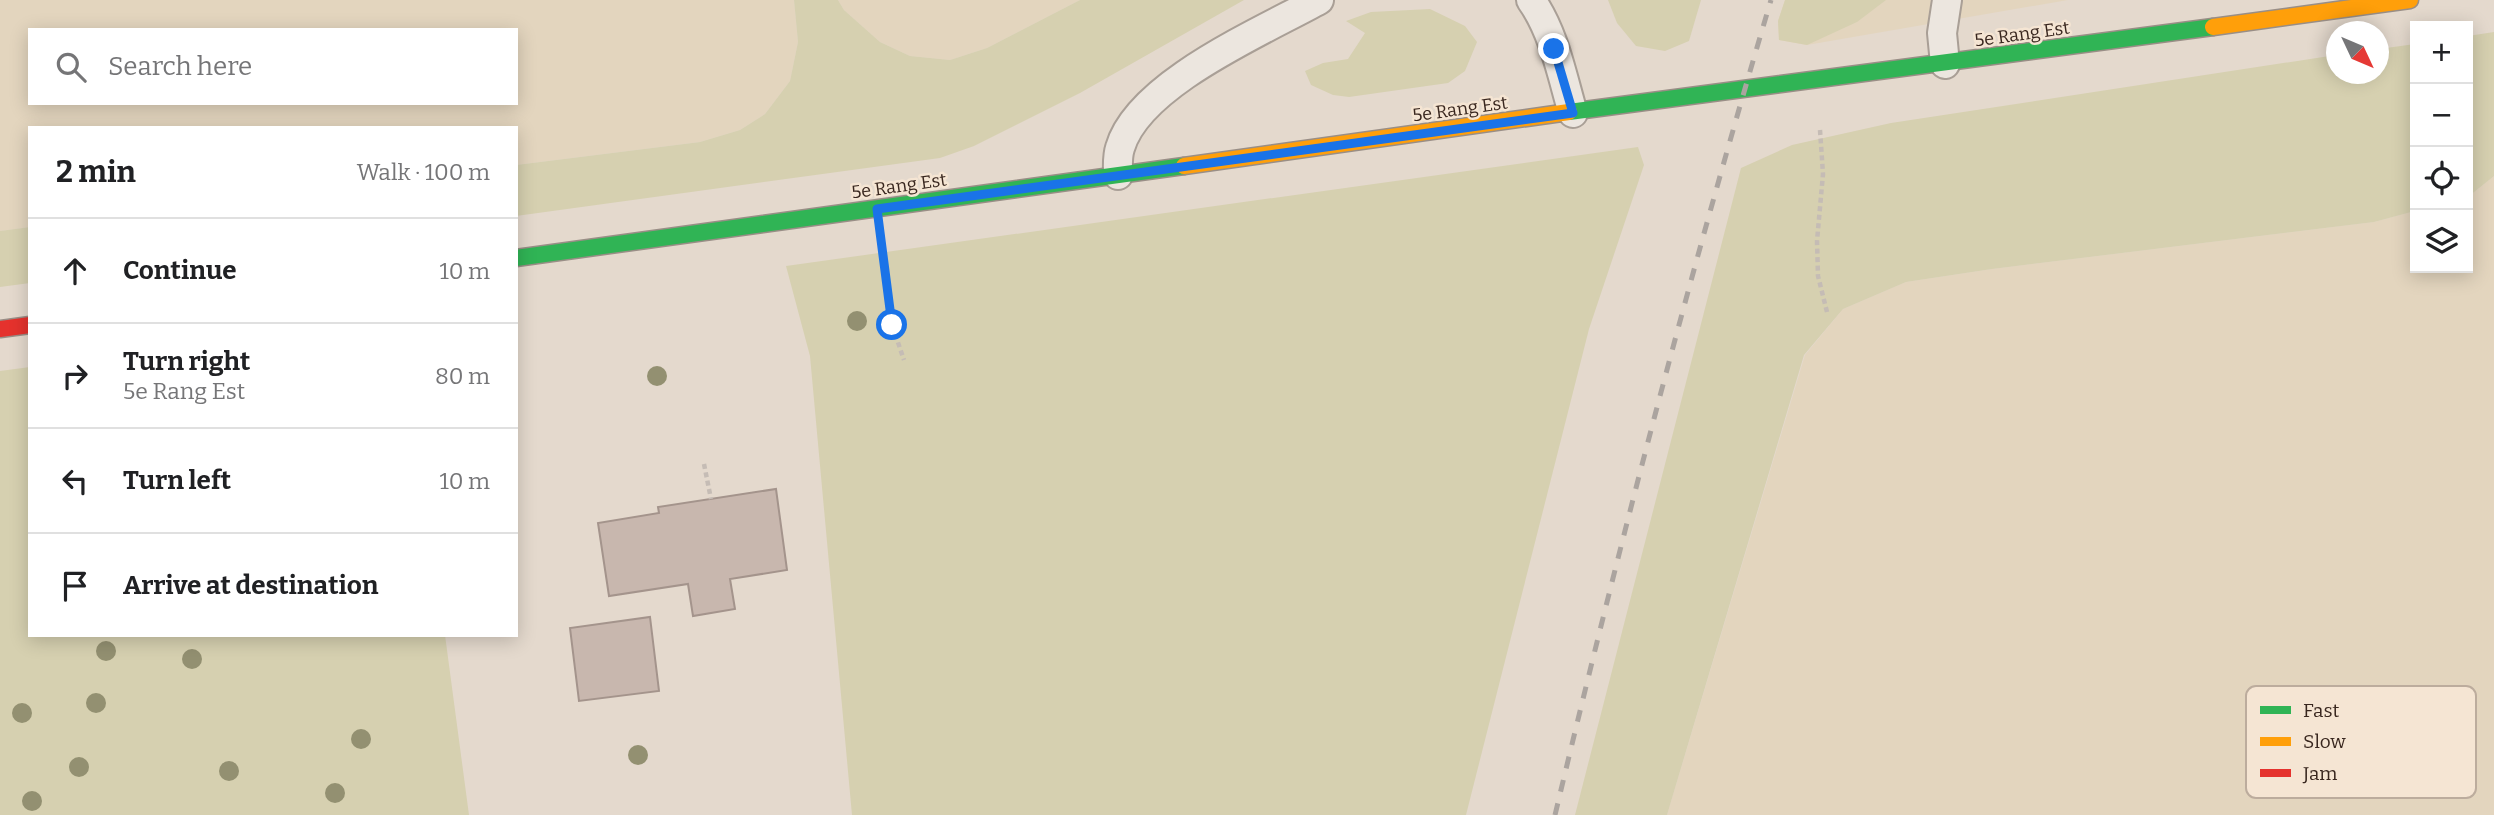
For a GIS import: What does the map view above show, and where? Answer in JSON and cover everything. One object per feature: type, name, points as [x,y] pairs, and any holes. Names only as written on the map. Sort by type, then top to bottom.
[{"type":"street","name":"5e Rang Est","points":[[518,258],[1701,94],[1945,64],[2410,0]]},
{"type":"street","points":[[0,329],[28,325]]},
{"type":"lane","points":[[1118,175],[1120,147],[1128,130],[1164,89],[1212,59],[1319,0]]},
{"type":"lane","points":[[1531,0],[1538,9],[1554,49],[1573,113]]},
{"type":"lane","points":[[1945,64],[1942,33],[1947,0]]},
{"type":"path","points":[[1817,80],[1822,174],[1817,241],[1818,276],[1827,312]]},
{"type":"path","points":[[877,209],[892,325],[904,360]]},
{"type":"path","points":[[704,464],[711,499]]},
{"type":"shaded area","points":[[0,0],[794,0],[798,42],[790,81],[765,114],[740,130],[700,142],[518,165],[518,126],[28,126],[28,227],[0,231]]},
{"type":"shaded area","points":[[794,0],[838,0],[844,10],[880,42],[910,56],[950,60],[987,48],[1080,0],[1244,0],[1080,93],[974,146],[940,158],[518,216],[518,165],[700,142],[740,130],[765,114],[790,81],[798,42]]},
{"type":"shaded area","points":[[838,0],[1080,0],[987,48],[950,60],[910,56],[880,42],[844,10]]},
{"type":"shaded area","points":[[1608,0],[1701,0],[1689,41],[1665,51],[1636,46],[1617,23]]},
{"type":"shaded area","points":[[1785,0],[2068,0],[1807,45],[1779,40],[1778,21]]},
{"type":"shaded area","points":[[1785,0],[1886,0],[1857,22],[1807,45],[1779,40],[1778,21]]},
{"type":"shaded area","points":[[1430,9],[1465,26],[1477,42],[1465,71],[1448,83],[1349,97],[1333,95],[1311,85],[1305,71],[1323,63],[1348,59],[1365,33],[1346,21],[1371,12]]},
{"type":"shaded area","points":[[2494,32],[2494,176],[2473,193],[2473,84],[2473,35]]},
{"type":"shaded area","points":[[2410,45],[2410,212],[2374,222],[1906,282],[1843,309],[1804,355],[1667,815],[1575,815],[1741,168],[1792,145],[1891,123],[2326,57],[2326,84],[2389,84],[2389,48]]},
{"type":"shaded area","points":[[1638,147],[1644,165],[1589,329],[1466,815],[852,815],[810,356],[786,266]]},
{"type":"shaded area","points":[[2494,176],[2494,815],[1667,815],[1805,355],[1843,309],[1906,282],[2374,222],[2410,212],[2410,273],[2473,273],[2473,193]]},
{"type":"shaded area","points":[[28,227],[28,283],[0,287],[0,231]]},
{"type":"shaded area","points":[[28,367],[28,637],[445,637],[469,815],[0,815],[0,371]]},
{"type":"building","points":[[776,489],[787,570],[730,579],[735,609],[693,616],[688,584],[609,596],[598,523],[659,513],[658,507]]},
{"type":"building","points":[[650,617],[659,691],[579,701],[570,628]]},
{"type":"railway","points":[[1555,815],[1657,406],[1771,0]]},
{"type":"traffic: fast","points":[[1569,112],[2213,27]]},
{"type":"traffic: fast","points":[[518,258],[1184,166]]},
{"type":"traffic: slow","points":[[2213,27],[2410,0]]},
{"type":"traffic: slow","points":[[1184,166],[1569,112]]},
{"type":"traffic: jam","points":[[0,329],[28,325]]},
{"type":"route","points":[[892,325],[877,209],[1573,113],[1554,49]]}]
